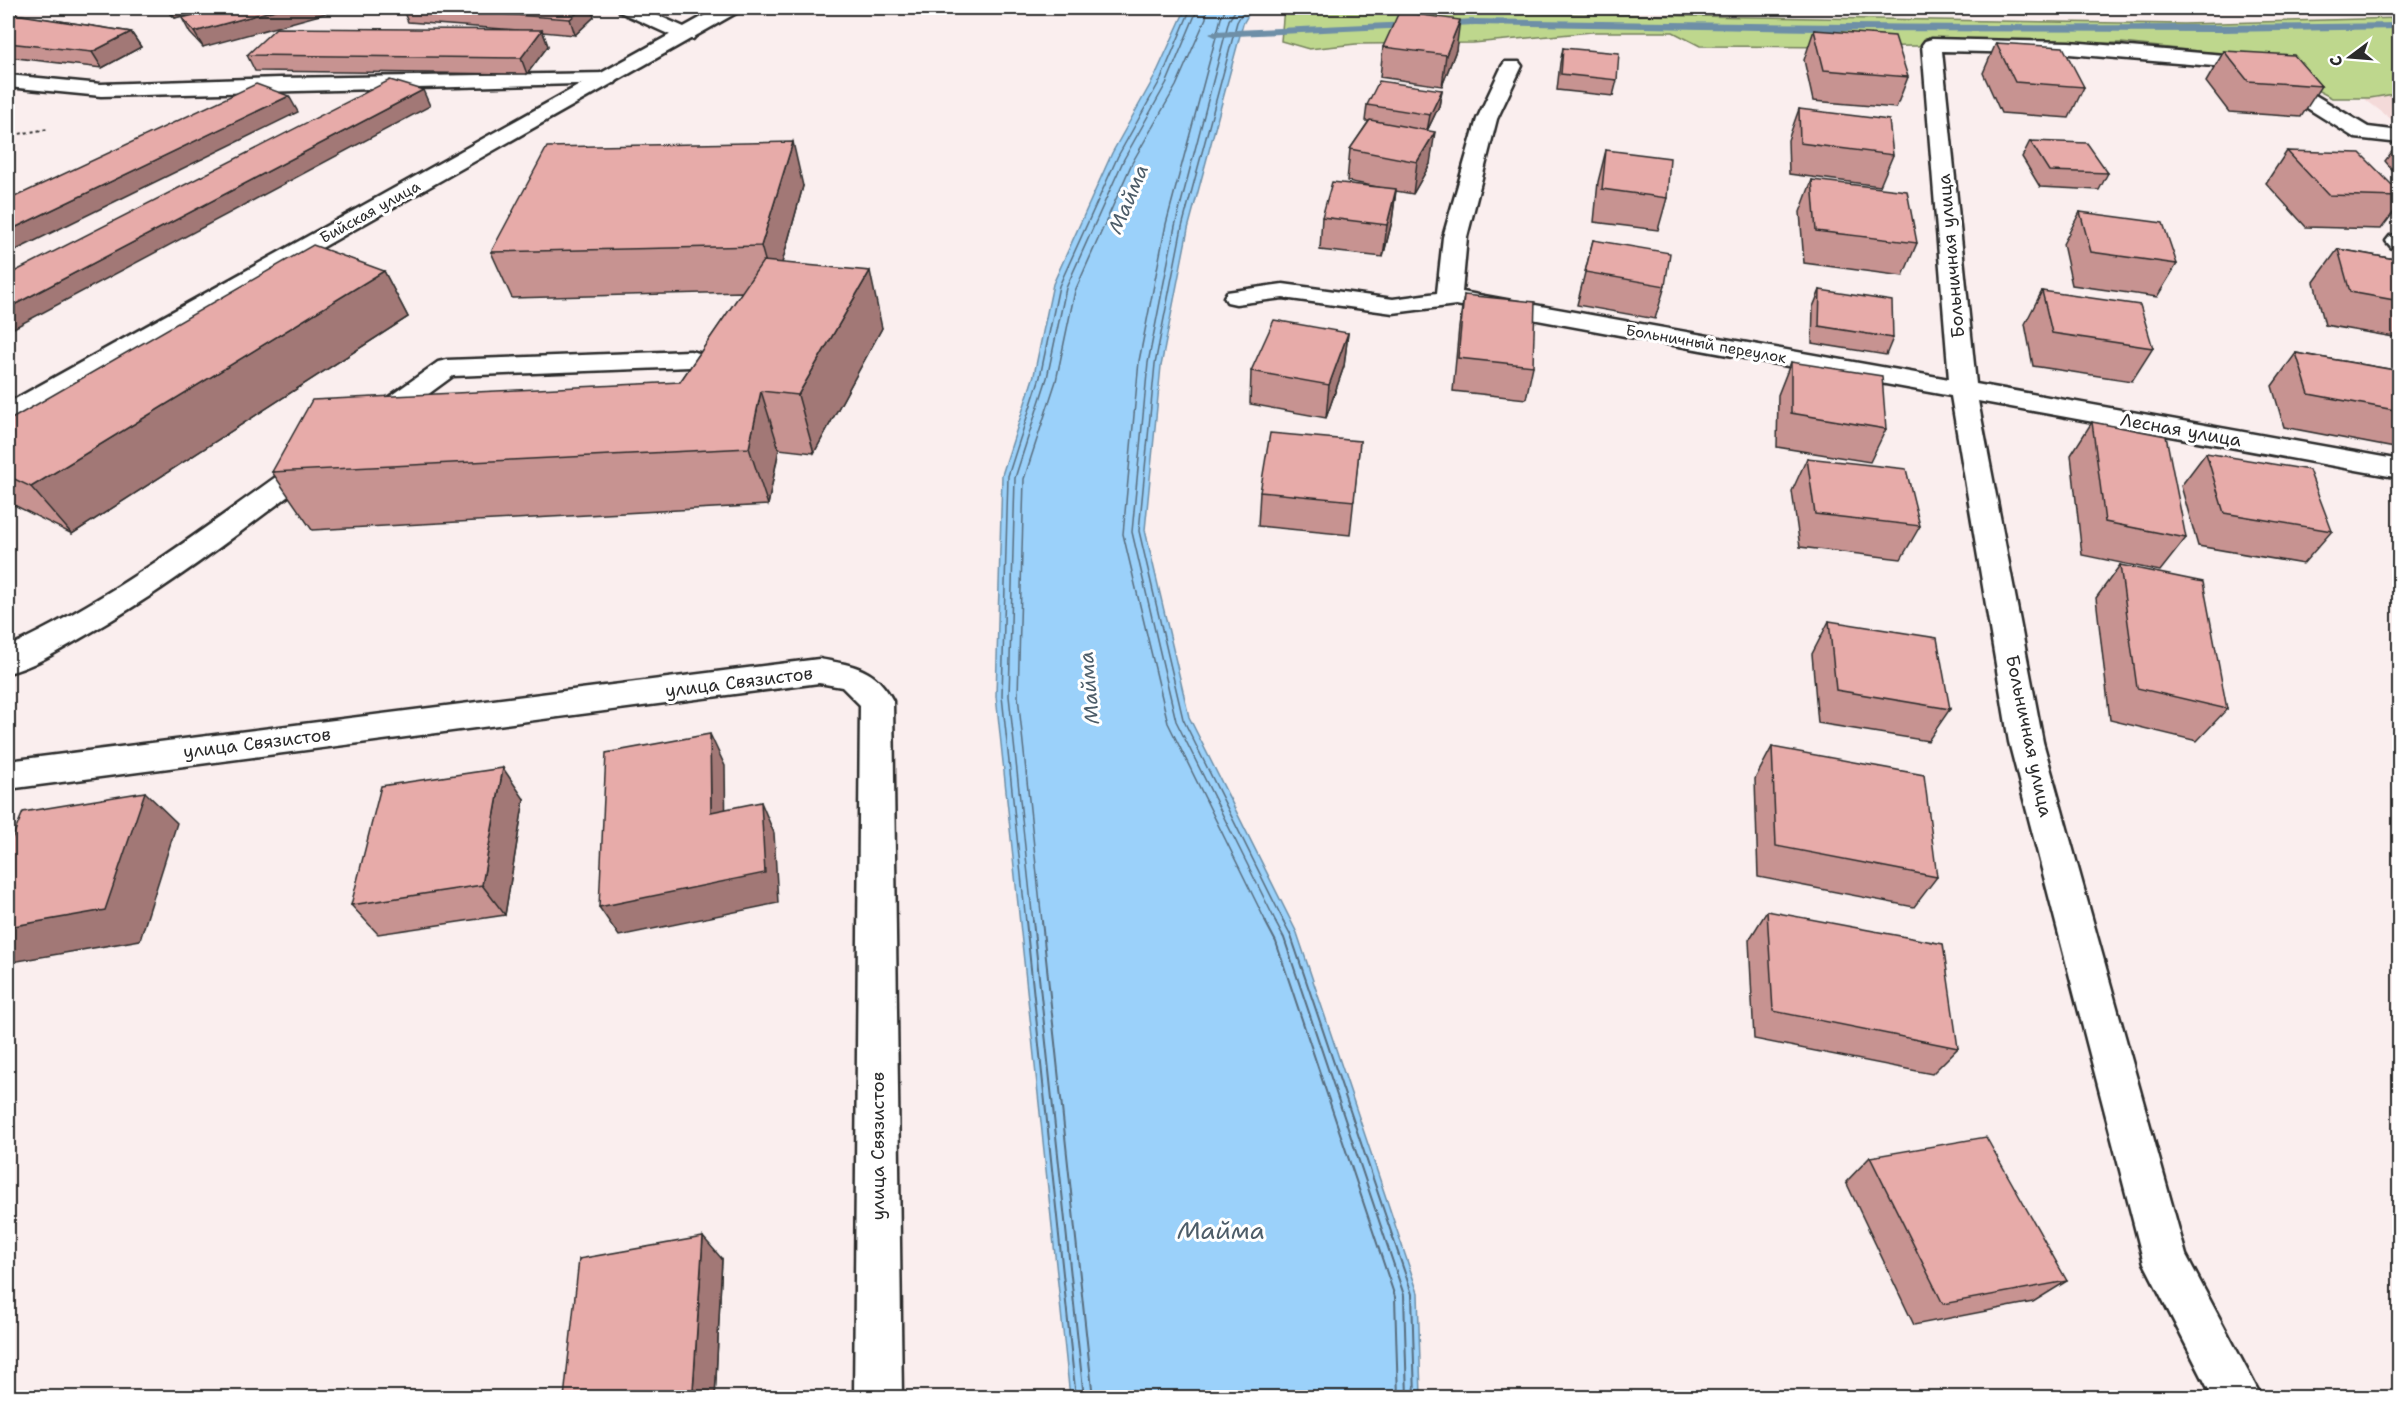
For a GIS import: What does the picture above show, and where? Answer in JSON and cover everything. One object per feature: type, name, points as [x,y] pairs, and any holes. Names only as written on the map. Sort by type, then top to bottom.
[{"type":"street","points":[[627,8],[686,35]]},
{"type":"street","name":"Бийская улица","points":[[8,414],[731,8]]},
{"type":"street","name":"Больничная улица","points":[[2239,1398],[2166,1263],[2026,742],[1963,391],[1932,45],[2069,48],[2249,63],[2363,133],[2400,137]]},
{"type":"street","points":[[1449,299],[1458,226],[1487,119],[1512,66]]},
{"type":"street","points":[[8,81],[101,90],[280,84],[608,79]]},
{"type":"street","name":"Больничный переулок","points":[[1236,297],[1283,291],[1393,306],[1449,299],[1480,303],[1963,391]]},
{"type":"street","points":[[8,661],[51,642],[131,594],[447,368],[690,359]]},
{"type":"street","name":"Лесная улица","points":[[1963,391],[2400,469]]},
{"type":"street","name":"улица Связистов","points":[[8,775],[819,671],[852,677],[877,701],[878,1398]]},
{"type":"shaded area","points":[[2399,78],[2399,125],[2346,85]]},
{"type":"green space","points":[[1284,8],[1450,8],[1457,12],[2184,24],[2399,18],[2400,93],[2370,98],[2332,98],[2254,57],[2122,43],[1842,47],[1700,46],[1673,32],[1592,32],[1473,43],[1356,44],[1309,49],[1281,41]]},
{"type":"water","name":"Майма","points":[[1186,8],[1252,8],[1243,24],[1188,229],[1161,366],[1145,530],[1189,717],[1297,933],[1418,1293],[1421,1397],[1070,1397],[996,696],[1002,475],[1034,375],[1053,284],[1112,153],[1155,76]]},
{"type":"building","points":[[221,8],[282,8],[194,32],[182,18]]},
{"type":"building","points":[[418,8],[583,8],[570,19]]},
{"type":"building","points":[[1399,12],[1460,20],[1446,55],[1383,47]]},
{"type":"building","points":[[8,13],[131,32],[92,52],[8,43]]},
{"type":"building","points":[[276,28],[542,30],[521,58],[247,55]]},
{"type":"building","points":[[1814,30],[1895,36],[1908,77],[1824,70]]},
{"type":"building","points":[[1996,43],[2063,47],[2084,87],[2015,82]]},
{"type":"building","points":[[1563,48],[1619,53],[1617,80],[1561,74]]},
{"type":"building","points":[[2224,51],[2294,55],[2321,86],[2248,81]]},
{"type":"building","points":[[390,80],[423,90],[8,308],[8,275]]},
{"type":"building","points":[[1379,81],[1442,90],[1430,115],[1367,105]]},
{"type":"building","points":[[256,84],[289,96],[8,231],[8,200]]},
{"type":"building","points":[[1799,109],[1889,120],[1893,155],[1800,143]]},
{"type":"building","points":[[1370,120],[1435,132],[1417,162],[1350,149]]},
{"type":"building","points":[[2030,141],[2087,143],[2108,173],[2049,171]]},
{"type":"building","points":[[793,142],[761,246],[491,252],[547,147]]},
{"type":"building","points":[[1606,150],[1670,158],[1667,198],[1602,189]]},
{"type":"building","points":[[2287,151],[2360,153],[2400,193],[2400,197],[2328,195]]},
{"type":"building","points":[[1812,180],[1907,191],[1917,243],[1816,231]]},
{"type":"building","points":[[1332,182],[1396,189],[1387,225],[1322,217]]},
{"type":"building","points":[[2080,212],[2163,223],[2177,264],[2091,252]]},
{"type":"building","points":[[1593,240],[1670,253],[1665,286],[1585,272]]},
{"type":"building","points":[[313,245],[384,271],[31,487],[8,476],[8,421]]},
{"type":"building","points":[[2338,249],[2400,260],[2400,301],[2350,292]]},
{"type":"building","points":[[763,261],[870,271],[798,395],[761,391],[749,448],[272,472],[312,400],[680,382]]},
{"type":"building","points":[[1820,290],[1892,301],[1893,338],[1819,326]]},
{"type":"building","points":[[2042,291],[2140,305],[2153,348],[2052,333]]},
{"type":"building","points":[[1464,295],[1535,302],[1533,366],[1458,358]]},
{"type":"building","points":[[1274,320],[1348,333],[1329,385],[1251,371]]},
{"type":"building","points":[[2296,353],[2400,371],[2400,411],[2309,394]]},
{"type":"building","points":[[1791,362],[1882,376],[1886,429],[1791,413]]},
{"type":"building","points":[[2092,422],[2166,436],[2186,538],[2105,522]]},
{"type":"building","points":[[1270,433],[1360,441],[1354,501],[1260,492]]},
{"type":"building","points":[[2206,453],[2309,470],[2332,531],[2224,513]]},
{"type":"building","points":[[1807,458],[1906,469],[1920,526],[1815,514]]},
{"type":"building","points":[[2120,565],[2203,582],[2227,709],[2137,688]]},
{"type":"building","points":[[1829,621],[1937,638],[1950,709],[1836,690]]},
{"type":"building","points":[[710,734],[711,812],[761,802],[765,873],[599,907],[606,753]]},
{"type":"building","points":[[1772,747],[1924,775],[1937,877],[1776,846]]},
{"type":"building","points":[[503,768],[482,885],[351,905],[381,786]]},
{"type":"building","points":[[145,792],[105,910],[8,927],[8,848],[23,812]]},
{"type":"building","points":[[1767,911],[1943,944],[1958,1048],[1773,1011]]},
{"type":"building","points":[[1986,1137],[2067,1281],[1943,1304],[1870,1157]]},
{"type":"building","points":[[703,1237],[693,1391],[661,1398],[564,1398],[579,1259]]},
{"type":"waterway","points":[[1215,34],[1475,22],[1815,28],[2223,29],[2400,26]]}]
